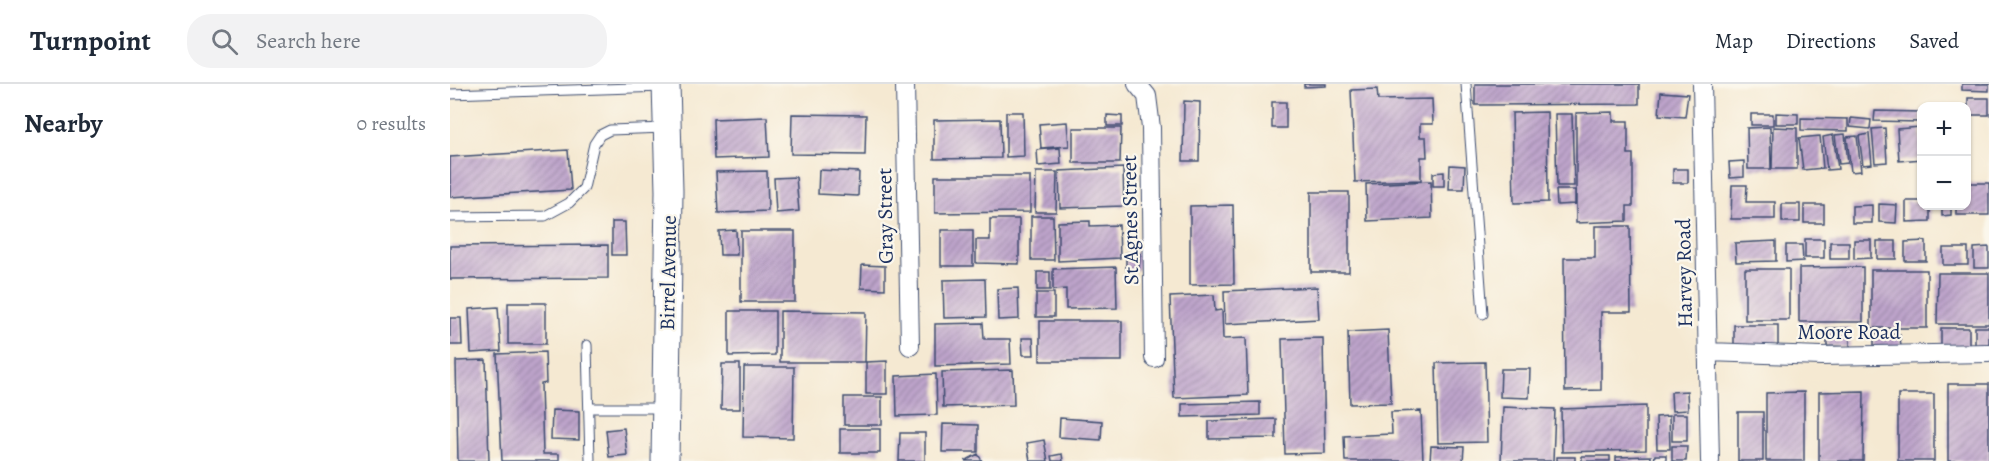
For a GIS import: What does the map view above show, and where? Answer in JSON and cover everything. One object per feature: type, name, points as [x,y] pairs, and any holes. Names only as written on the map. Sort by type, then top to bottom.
[{"type":"street","name":"Gray Street","points":[[905,84],[910,346]]},
{"type":"street","name":"St Agnes Street","points":[[1137,84],[1147,96],[1151,128],[1154,358]]},
{"type":"street","name":"Harvey Road","points":[[1702,84],[1710,461]]},
{"type":"street","name":"Birrel Avenue","points":[[665,461],[667,408],[666,85]]},
{"type":"street","name":"Moore Road","points":[[1708,352],[1821,356],[1989,353]]},
{"type":"lane","points":[[1466,84],[1483,314]]},
{"type":"lane","points":[[450,94],[666,85]]},
{"type":"lane","points":[[450,217],[545,216],[569,203],[584,188],[594,144],[600,135],[610,130],[667,128]]},
{"type":"lane","points":[[587,345],[590,461]]},
{"type":"lane","points":[[590,408],[667,408]]},
{"type":"building","points":[[1304,84],[1326,84],[1326,86],[1304,87]]},
{"type":"building","points":[[1475,84],[1639,84],[1639,104],[1475,105]]},
{"type":"building","points":[[1962,84],[1989,84],[1989,91],[1962,90]]},
{"type":"building","points":[[1377,89],[1378,100],[1432,99],[1433,124],[1420,124],[1420,137],[1426,137],[1427,157],[1421,157],[1421,180],[1355,182],[1351,90]]},
{"type":"building","points":[[1661,92],[1688,94],[1685,117],[1659,115]]},
{"type":"building","points":[[1968,98],[1989,98],[1989,115],[1971,115],[1971,102],[1968,102]]},
{"type":"building","points":[[1184,101],[1200,102],[1199,161],[1183,161]]},
{"type":"building","points":[[1272,102],[1286,102],[1286,128],[1272,128]]},
{"type":"building","points":[[1875,111],[1917,112],[1917,122],[1874,121]]},
{"type":"building","points":[[1006,112],[1023,112],[1024,156],[1006,157]]},
{"type":"building","points":[[1547,112],[1548,202],[1514,203],[1512,113]]},
{"type":"building","points":[[1613,112],[1613,121],[1628,121],[1628,154],[1633,154],[1633,206],[1627,206],[1627,221],[1576,223],[1576,113]]},
{"type":"building","points":[[1776,113],[1798,114],[1798,124],[1776,124]]},
{"type":"building","points":[[792,114],[866,115],[865,155],[791,154]]},
{"type":"building","points":[[1555,114],[1572,114],[1574,186],[1557,186]]},
{"type":"building","points":[[1751,114],[1773,114],[1773,125],[1751,125]]},
{"type":"building","points":[[1107,115],[1122,116],[1122,126],[1107,126]]},
{"type":"building","points":[[767,117],[769,157],[714,159],[713,119]]},
{"type":"building","points":[[1801,118],[1848,119],[1848,131],[1801,130]]},
{"type":"building","points":[[1851,118],[1871,120],[1870,129],[1850,127]]},
{"type":"building","points":[[1000,119],[1001,158],[934,159],[934,120]]},
{"type":"building","points":[[1067,122],[1069,146],[1041,148],[1039,124]]},
{"type":"building","points":[[1770,127],[1771,169],[1748,169],[1747,128]]},
{"type":"building","points":[[1773,127],[1797,128],[1797,169],[1772,169]]},
{"type":"building","points":[[1917,127],[1917,159],[1899,161],[1897,129]]},
{"type":"building","points":[[1073,128],[1121,128],[1120,163],[1073,163]]},
{"type":"building","points":[[1885,128],[1887,162],[1875,163],[1872,129]]},
{"type":"building","points":[[1845,134],[1848,163],[1839,164],[1835,135]]},
{"type":"building","points":[[1869,134],[1872,164],[1863,165],[1859,136]]},
{"type":"building","points":[[1833,135],[1838,169],[1827,170],[1823,137]]},
{"type":"building","points":[[1820,136],[1823,168],[1803,170],[1799,138]]},
{"type":"building","points":[[1857,136],[1861,171],[1851,172],[1847,137]]},
{"type":"building","points":[[1060,148],[1061,164],[1038,166],[1037,150]]},
{"type":"building","points":[[568,150],[571,190],[450,197],[450,157]]},
{"type":"building","points":[[1744,161],[1744,177],[1730,178],[1729,162]]},
{"type":"building","points":[[1450,165],[1465,166],[1464,189],[1449,189]]},
{"type":"building","points":[[1123,168],[1124,206],[1060,208],[1059,171]]},
{"type":"building","points":[[1673,169],[1688,169],[1688,183],[1673,183]]},
{"type":"building","points":[[819,170],[859,172],[858,196],[818,194]]},
{"type":"building","points":[[767,171],[768,211],[718,213],[716,172]]},
{"type":"building","points":[[1036,172],[1057,172],[1056,212],[1035,212]]},
{"type":"building","points":[[1444,172],[1444,186],[1433,186],[1433,173]]},
{"type":"building","points":[[935,176],[1030,176],[1030,212],[935,213]]},
{"type":"building","points":[[796,177],[799,211],[776,213],[774,178]]},
{"type":"building","points":[[1431,181],[1432,218],[1367,221],[1366,184]]},
{"type":"building","points":[[1971,183],[1989,183],[1989,215],[1956,215],[1956,210],[1971,210]]},
{"type":"building","points":[[1732,185],[1747,185],[1746,202],[1775,202],[1775,219],[1731,219]]},
{"type":"building","points":[[1556,190],[1575,190],[1575,204],[1557,205]]},
{"type":"building","points":[[1311,192],[1349,192],[1349,272],[1311,272]]},
{"type":"building","points":[[1906,201],[1917,201],[1917,210],[1930,210],[1930,221],[1906,222]]},
{"type":"building","points":[[1782,204],[1800,204],[1800,222],[1782,222]]},
{"type":"building","points":[[1879,204],[1897,205],[1896,223],[1879,222]]},
{"type":"building","points":[[1233,205],[1234,284],[1190,285],[1190,206]]},
{"type":"building","points":[[1804,205],[1824,205],[1824,223],[1804,223]]},
{"type":"building","points":[[1872,205],[1872,223],[1852,223],[1852,206]]},
{"type":"building","points":[[1942,210],[1951,210],[1951,215],[1942,216]]},
{"type":"building","points":[[1031,216],[1053,216],[1054,260],[1031,260]]},
{"type":"building","points":[[990,219],[1019,219],[1019,264],[976,263],[976,240],[990,240]]},
{"type":"building","points":[[1090,221],[1090,226],[1119,225],[1120,258],[1058,261],[1058,222]]},
{"type":"building","points":[[612,222],[625,222],[626,255],[612,255]]},
{"type":"building","points":[[1595,226],[1630,226],[1631,312],[1601,312],[1601,390],[1565,391],[1564,258],[1595,258]]},
{"type":"building","points":[[736,230],[737,255],[720,255],[719,231]]},
{"type":"building","points":[[941,230],[973,230],[973,266],[941,266]]},
{"type":"building","points":[[741,231],[795,231],[795,302],[741,302]]},
{"type":"building","points":[[1805,239],[1824,239],[1824,258],[1805,258]]},
{"type":"building","points":[[1854,240],[1871,240],[1871,258],[1854,259]]},
{"type":"building","points":[[1776,241],[1776,261],[1736,262],[1735,243]]},
{"type":"building","points":[[1877,241],[1896,241],[1896,259],[1877,259]]},
{"type":"building","points":[[1926,241],[1926,261],[1905,261],[1905,242]]},
{"type":"building","points":[[1830,242],[1849,242],[1849,259],[1830,259]]},
{"type":"building","points":[[608,245],[608,278],[450,279],[450,246]]},
{"type":"building","points":[[1786,245],[1802,245],[1803,261],[1786,262]]},
{"type":"building","points":[[1989,247],[1989,268],[1974,268],[1974,248]]},
{"type":"building","points":[[1943,248],[1968,248],[1968,265],[1943,265]]},
{"type":"building","points":[[1126,253],[1140,253],[1139,270],[1126,270]]},
{"type":"building","points":[[862,265],[885,266],[885,289],[861,288]]},
{"type":"building","points":[[1116,267],[1117,308],[1066,309],[1066,289],[1053,290],[1053,269]]},
{"type":"building","points":[[1863,267],[1863,322],[1799,322],[1799,268]]},
{"type":"building","points":[[1745,269],[1789,269],[1789,320],[1745,320]]},
{"type":"building","points":[[1871,270],[1927,270],[1927,328],[1871,328]]},
{"type":"building","points":[[1037,272],[1050,272],[1050,290],[1037,290]]},
{"type":"building","points":[[1938,273],[1989,273],[1989,324],[1937,324]]},
{"type":"building","points":[[985,279],[986,317],[944,318],[943,280]]},
{"type":"building","points":[[1317,287],[1319,319],[1225,324],[1224,291]]},
{"type":"building","points":[[1018,288],[1019,319],[998,320],[997,289]]},
{"type":"building","points":[[1036,293],[1054,293],[1054,317],[1036,317]]},
{"type":"building","points":[[1214,295],[1215,311],[1222,310],[1223,339],[1246,338],[1248,395],[1174,398],[1170,297]]},
{"type":"building","points":[[508,303],[546,303],[546,344],[508,344]]},
{"type":"building","points":[[498,307],[501,351],[471,353],[469,309]]},
{"type":"building","points":[[729,311],[775,311],[775,355],[729,356]]},
{"type":"building","points":[[780,311],[866,312],[865,362],[780,362]]},
{"type":"building","points":[[450,318],[461,318],[462,345],[450,345]]},
{"type":"building","points":[[1040,321],[1122,321],[1122,361],[1040,361]]},
{"type":"building","points":[[983,323],[984,339],[1010,339],[1011,364],[935,366],[935,324]]},
{"type":"building","points":[[1734,325],[1778,325],[1778,347],[1734,347]]},
{"type":"building","points":[[1975,327],[1989,327],[1989,348],[1975,348]]},
{"type":"building","points":[[1827,328],[1850,328],[1850,347],[1827,346]]},
{"type":"building","points":[[1941,328],[1969,328],[1969,347],[1941,347]]},
{"type":"building","points":[[1388,330],[1391,403],[1350,404],[1348,332]]},
{"type":"building","points":[[1874,334],[1900,334],[1901,349],[1874,349]]},
{"type":"building","points":[[1022,338],[1033,338],[1034,355],[1023,355]]},
{"type":"building","points":[[1323,338],[1325,453],[1285,454],[1282,339]]},
{"type":"building","points":[[545,352],[546,383],[541,384],[543,454],[559,454],[559,461],[502,461],[497,354]]},
{"type":"building","points":[[486,360],[489,461],[458,461],[456,361]]},
{"type":"building","points":[[887,361],[887,394],[866,394],[866,362]]},
{"type":"building","points":[[1485,362],[1487,442],[1438,443],[1436,363]]},
{"type":"building","points":[[722,364],[740,364],[740,409],[721,409]]},
{"type":"building","points":[[744,367],[794,367],[793,438],[743,437]]},
{"type":"building","points":[[1501,369],[1530,369],[1529,398],[1500,397]]},
{"type":"building","points":[[1013,370],[1014,405],[943,407],[942,372]]},
{"type":"building","points":[[936,374],[937,415],[897,416],[896,376]]},
{"type":"building","points":[[1948,384],[1989,384],[1989,461],[1948,461]]},
{"type":"building","points":[[1687,391],[1688,410],[1672,411],[1671,392]]},
{"type":"building","points":[[1864,391],[1863,461],[1819,461],[1819,392]]},
{"type":"building","points":[[1804,392],[1804,461],[1766,461],[1766,393]]},
{"type":"building","points":[[1898,394],[1934,394],[1934,461],[1898,461]]},
{"type":"building","points":[[844,397],[882,397],[882,425],[844,425]]},
{"type":"building","points":[[1260,402],[1260,415],[1182,417],[1182,404]]},
{"type":"building","points":[[1646,406],[1646,450],[1562,452],[1561,409]]},
{"type":"building","points":[[1503,407],[1555,409],[1553,461],[1501,461]]},
{"type":"building","points":[[552,410],[579,411],[579,440],[551,439]]},
{"type":"building","points":[[1421,411],[1423,461],[1345,461],[1344,436],[1392,434],[1391,412]]},
{"type":"building","points":[[1738,412],[1763,412],[1763,461],[1738,461]]},
{"type":"building","points":[[1672,414],[1687,414],[1687,441],[1672,441]]},
{"type":"building","points":[[1669,416],[1670,449],[1657,449],[1656,417]]},
{"type":"building","points":[[1060,418],[1102,421],[1101,440],[1059,437]]},
{"type":"building","points":[[1276,419],[1276,438],[1209,439],[1209,421]]},
{"type":"building","points":[[943,424],[978,425],[978,452],[942,452]]},
{"type":"building","points":[[624,428],[627,455],[609,457],[606,430]]},
{"type":"building","points":[[840,429],[880,429],[880,453],[840,453]]},
{"type":"building","points":[[900,433],[925,433],[925,461],[899,461]]},
{"type":"building","points":[[1044,440],[1048,461],[1030,461],[1027,443]]},
{"type":"building","points":[[1431,446],[1464,447],[1463,461],[1430,461]]},
{"type":"building","points":[[1672,446],[1687,446],[1686,461],[1672,461]]},
{"type":"building","points":[[978,454],[982,461],[965,461]]},
{"type":"building","points":[[1062,454],[1063,461],[1052,461],[1051,456]]},
{"type":"building","points":[[1655,455],[1666,455],[1666,461],[1654,461]]},
{"type":"building","points":[[1582,456],[1610,456],[1610,461],[1582,461]]},
{"type":"building","points":[[1651,456],[1651,461],[1616,461],[1616,457]]},
{"type":"building","points":[[1557,457],[1575,457],[1575,461],[1557,461]]}]
